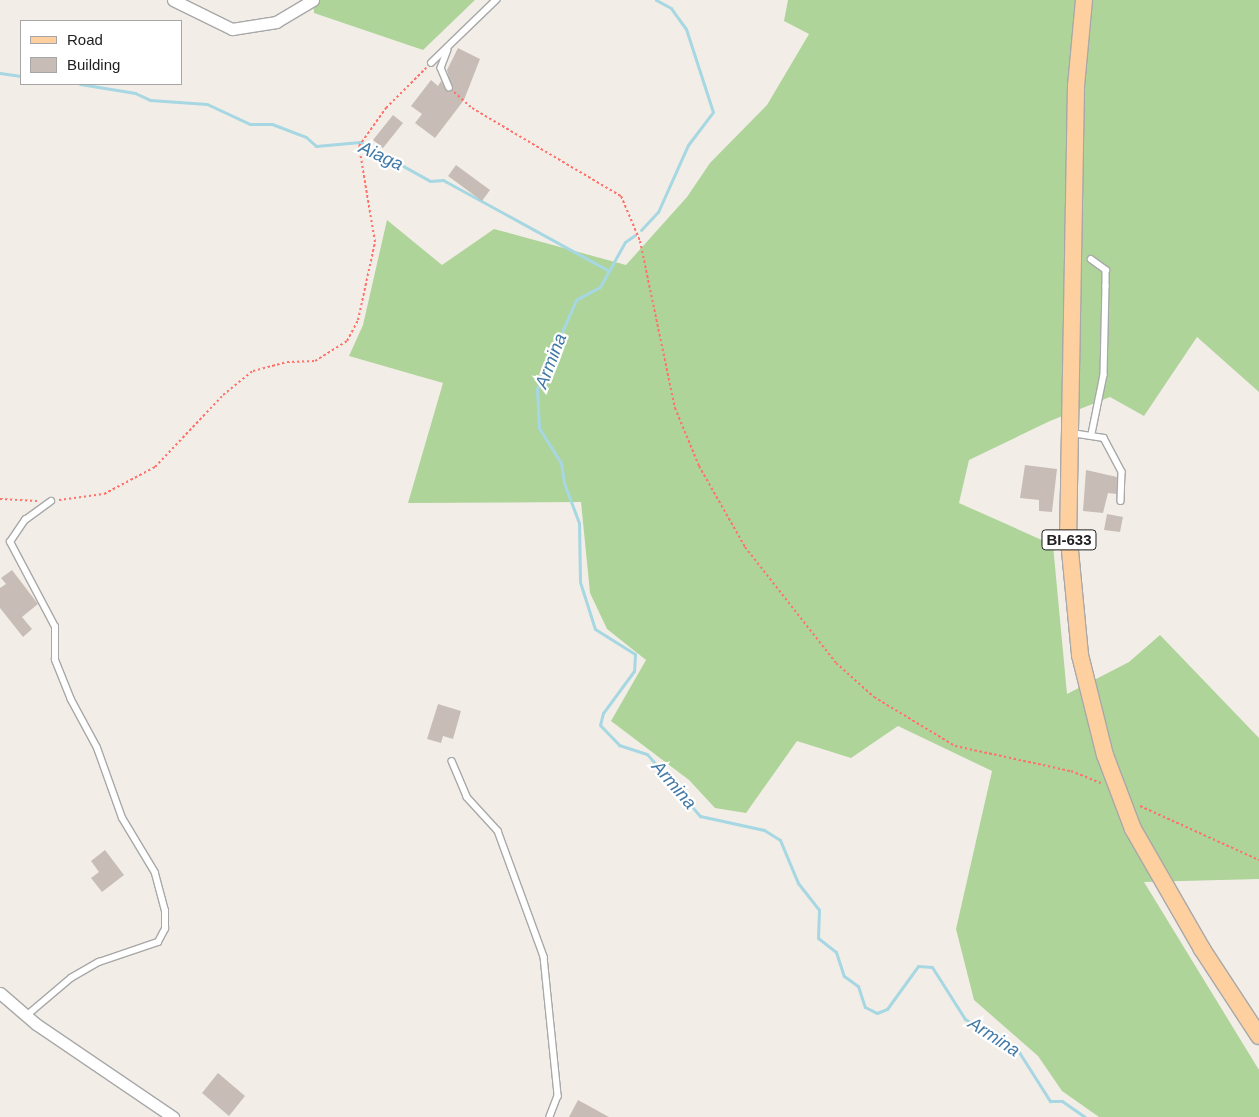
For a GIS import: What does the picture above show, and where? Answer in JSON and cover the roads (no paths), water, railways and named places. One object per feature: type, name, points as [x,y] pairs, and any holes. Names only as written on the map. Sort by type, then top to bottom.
[{"type":"main road","name":"BI-633","points":[[1084,0],[1076,86],[1068,530],[1079,646],[1092,709],[1119,793],[1158,877],[1259,1036]]},
{"type":"street","points":[[173,0],[232,29],[276,22],[313,0]]},
{"type":"street","points":[[0,993],[26,1016],[173,1117]]},
{"type":"lane","points":[[431,63],[496,0]]},
{"type":"lane","points":[[448,48],[441,68],[449,86]]},
{"type":"lane","points":[[1091,259],[1106,270],[1104,375],[1092,434]]},
{"type":"lane","points":[[1070,433],[1092,434],[1104,438],[1117,456],[1121,500]]},
{"type":"lane","points":[[26,1016],[71,978],[99,962],[158,942],[165,930],[165,911],[155,872],[122,818],[97,748],[71,700],[55,660],[54,627],[10,542],[25,520],[51,501]]},
{"type":"lane","points":[[452,761],[467,797],[498,831],[544,957],[558,1096],[550,1117]]},
{"type":"waterway","name":"Armina","points":[[641,230],[658,212],[688,145],[713,112],[686,29],[671,8],[656,0]]},
{"type":"waterway","name":"Aiaga","points":[[0,73],[20,76]]},
{"type":"waterway","name":"Aiaga","points":[[86,85],[135,93],[150,100],[207,104],[250,124],[272,124],[306,137],[316,146],[360,142],[430,181],[443,180],[609,271]]},
{"type":"waterway","name":"Armina","points":[[635,235],[625,242],[600,287],[576,300],[537,389],[539,428],[561,463],[564,483],[579,523],[580,582],[595,629],[635,654],[634,671],[603,713],[600,725],[619,745],[647,754],[700,816],[764,830],[780,840],[798,883],[819,910],[818,938],[836,952],[844,976],[858,986],[865,1007],[877,1013],[887,1009],[918,966],[932,967],[965,1019],[1017,1049],[1050,1101],[1062,1101],[1085,1117]]}]
